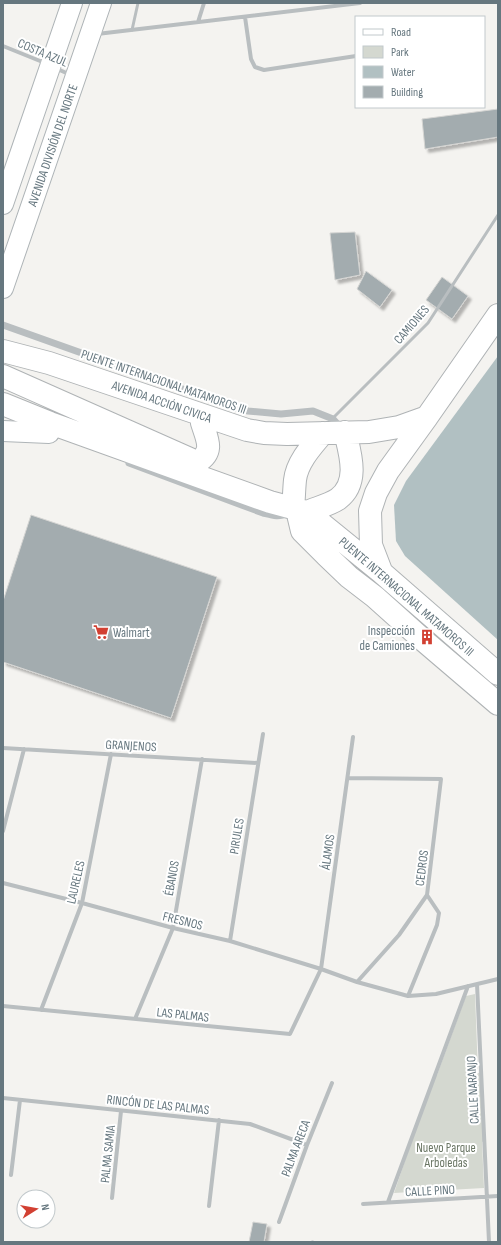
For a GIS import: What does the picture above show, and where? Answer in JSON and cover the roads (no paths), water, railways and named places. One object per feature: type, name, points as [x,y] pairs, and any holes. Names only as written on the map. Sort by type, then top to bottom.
[{"type":"highway","points":[[381,572],[371,546],[370,511],[376,493],[388,470],[498,315]]},
{"type":"highway","name":"AVENIDA ACCIÓN CIVICA","points":[[3,351],[49,363],[247,430],[264,433],[287,434],[325,430]]},
{"type":"highway","points":[[3,355],[256,440],[282,444],[325,430]]},
{"type":"highway","points":[[3,376],[196,462],[270,486],[283,494],[299,510]]},
{"type":"highway","name":"PUENTE INTERNACIONAL MATAMOROS III","points":[[3,404],[270,502],[299,510],[381,572],[498,674]]},
{"type":"highway","name":"PUENTE INTERNACIONAL MATAMOROS III","points":[[325,430],[369,432],[399,427],[427,417]]},
{"type":"highway","points":[[196,462],[203,458],[208,447],[208,440],[202,423]]},
{"type":"highway","points":[[299,510],[338,499],[346,491],[351,482],[351,462],[325,430]]},
{"type":"highway","points":[[325,430],[298,468],[295,480],[302,531],[350,577],[498,704]]},
{"type":"main road","name":"AVENIDA DIVISIÓN DEL NORTE","points":[[3,204],[9,180],[72,3]]},
{"type":"main road","name":"AVENIDA DIVISIÓN DEL NORTE","points":[[3,288],[101,3]]},
{"type":"main road","points":[[3,431],[53,434]]},
{"type":"street","points":[[198,22],[204,3]]},
{"type":"street","points":[[90,34],[360,3]]},
{"type":"street","points":[[245,16],[251,59],[255,67],[264,70],[355,56]]},
{"type":"street","name":"COSTA AZUL","points":[[3,46],[76,77]]},
{"type":"street","name":"PUENTE INTERNACIONAL MATAMOROS III","points":[[3,325],[236,408],[248,411],[281,414],[313,410],[325,430]]},
{"type":"street","points":[[29,424],[53,434]]},
{"type":"street","points":[[124,461],[263,513],[275,516],[284,515],[299,510]]},
{"type":"street","name":"PIRULES","points":[[230,941],[263,734]]},
{"type":"street","name":"ÁLAMOS","points":[[320,969],[353,737]]},
{"type":"street","name":"GRANJENOS","points":[[3,748],[258,763]]},
{"type":"street","points":[[3,831],[24,749]]},
{"type":"street","name":"LAURELES","points":[[41,1010],[82,903],[111,754]]},
{"type":"street","name":"ÉBANOS","points":[[136,1019],[173,928],[202,759]]},
{"type":"street","name":"CEDROS","points":[[348,778],[441,779],[427,895],[399,935],[357,982]]},
{"type":"street","name":"FRESNOS","points":[[3,883],[173,928],[230,941],[357,982],[408,996],[436,994],[498,979]]},
{"type":"street","points":[[408,996],[438,919],[439,912],[427,895]]},
{"type":"street","name":"LAS PALMAS","points":[[3,1006],[290,1034],[320,969]]},
{"type":"street","name":"CALLE NARANJO","points":[[477,984],[489,1242]]},
{"type":"street","points":[[388,1202],[468,986]]},
{"type":"street","name":"PALMA ARECA","points":[[278,1222],[332,1083]]},
{"type":"street","name":"RINCÓN DE LAS PALMAS","points":[[3,1098],[250,1124],[307,1145]]},
{"type":"street","points":[[11,1175],[20,1100]]},
{"type":"street","name":"PALMA SAMIA","points":[[112,1198],[121,1111]]},
{"type":"street","points":[[208,1206],[218,1120]]},
{"type":"street","name":"CALLE PINO","points":[[363,1204],[498,1196]]},
{"type":"lane","points":[[132,30],[138,3]]},
{"type":"lane","name":"CAMIONES","points":[[325,430],[428,323],[497,219],[498,215]]},
{"type":"water","points":[[498,356],[498,640],[405,556],[396,541],[394,505],[406,481]]},
{"type":"place","name":"Walmart","points":[[101,632]]},
{"type":"place","name":"Inspección de Camiones","points":[[427,637]]},
{"type":"park label","name":"Nuevo Parque Arboledas","points":[[446,1154]]}]
